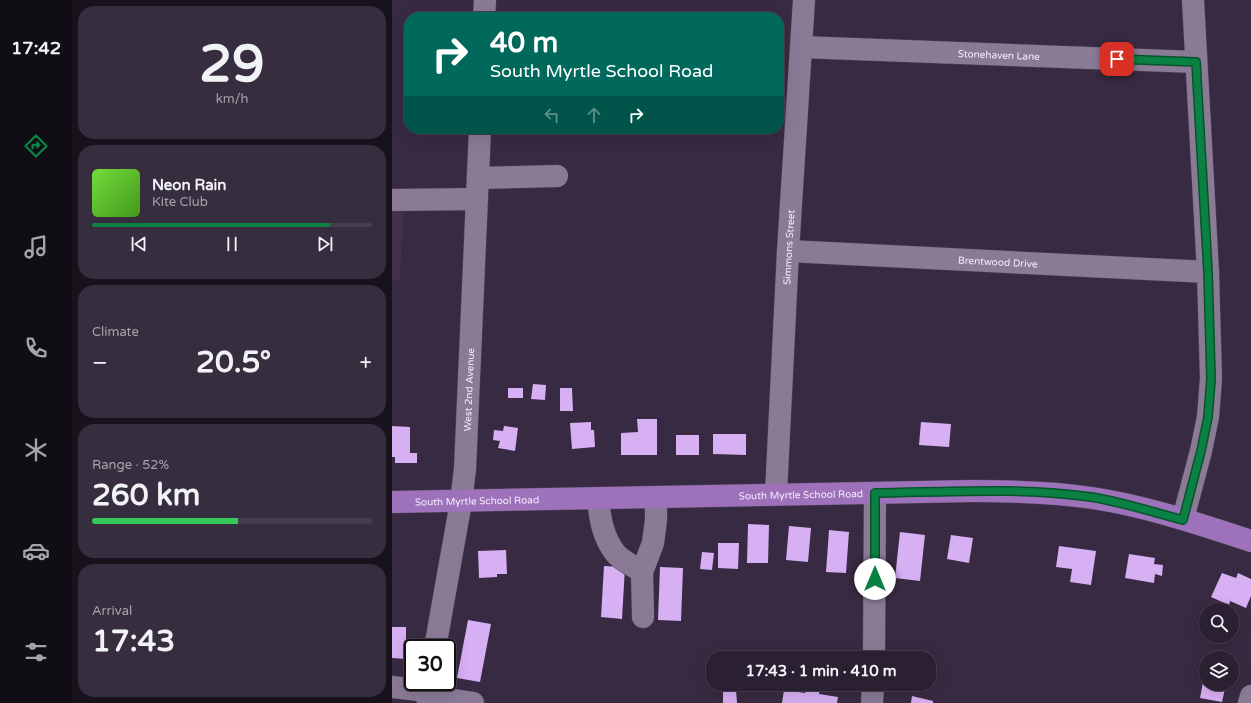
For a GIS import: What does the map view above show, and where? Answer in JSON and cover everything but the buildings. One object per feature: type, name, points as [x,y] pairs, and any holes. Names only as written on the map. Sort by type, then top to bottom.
[{"type":"main road","name":"South Myrtle School Road","points":[[392,502],[461,502],[776,494],[973,491],[1049,493],[1106,500],[1183,520],[1251,541]]},
{"type":"street","points":[[484,12],[485,0]]},
{"type":"street","name":"Simmons Street","points":[[776,494],[788,251],[804,0]]},
{"type":"street","points":[[1183,520],[1201,451],[1208,417],[1211,379],[1208,272],[1194,0]]},
{"type":"street","name":"Stonehaven Lane","points":[[801,47],[1196,62]]},
{"type":"street","name":"West 2nd Avenue","points":[[437,639],[461,502],[465,469],[480,134]]},
{"type":"street","points":[[392,200],[478,189],[558,176]]},
{"type":"street","name":"Brentwood Drive","points":[[788,251],[1208,272]]},
{"type":"street","points":[[874,651],[875,493]]},
{"type":"street","points":[[643,617],[642,572],[653,543],[656,520],[656,497]]},
{"type":"street","points":[[598,499],[603,531],[616,555],[642,572]]},
{"type":"street","points":[[392,687],[473,703]]},
{"type":"street","points":[[872,703],[873,691]]},
{"type":"street","points":[[1249,703],[1251,696]]},
{"type":"shaded area","points":[[403,212],[400,280],[392,281],[392,213]]},
{"type":"route","points":[[875,579],[875,493],[973,491],[1049,493],[1106,500],[1183,520],[1201,451],[1208,417],[1211,379],[1208,272],[1196,62],[1117,59]]}]
